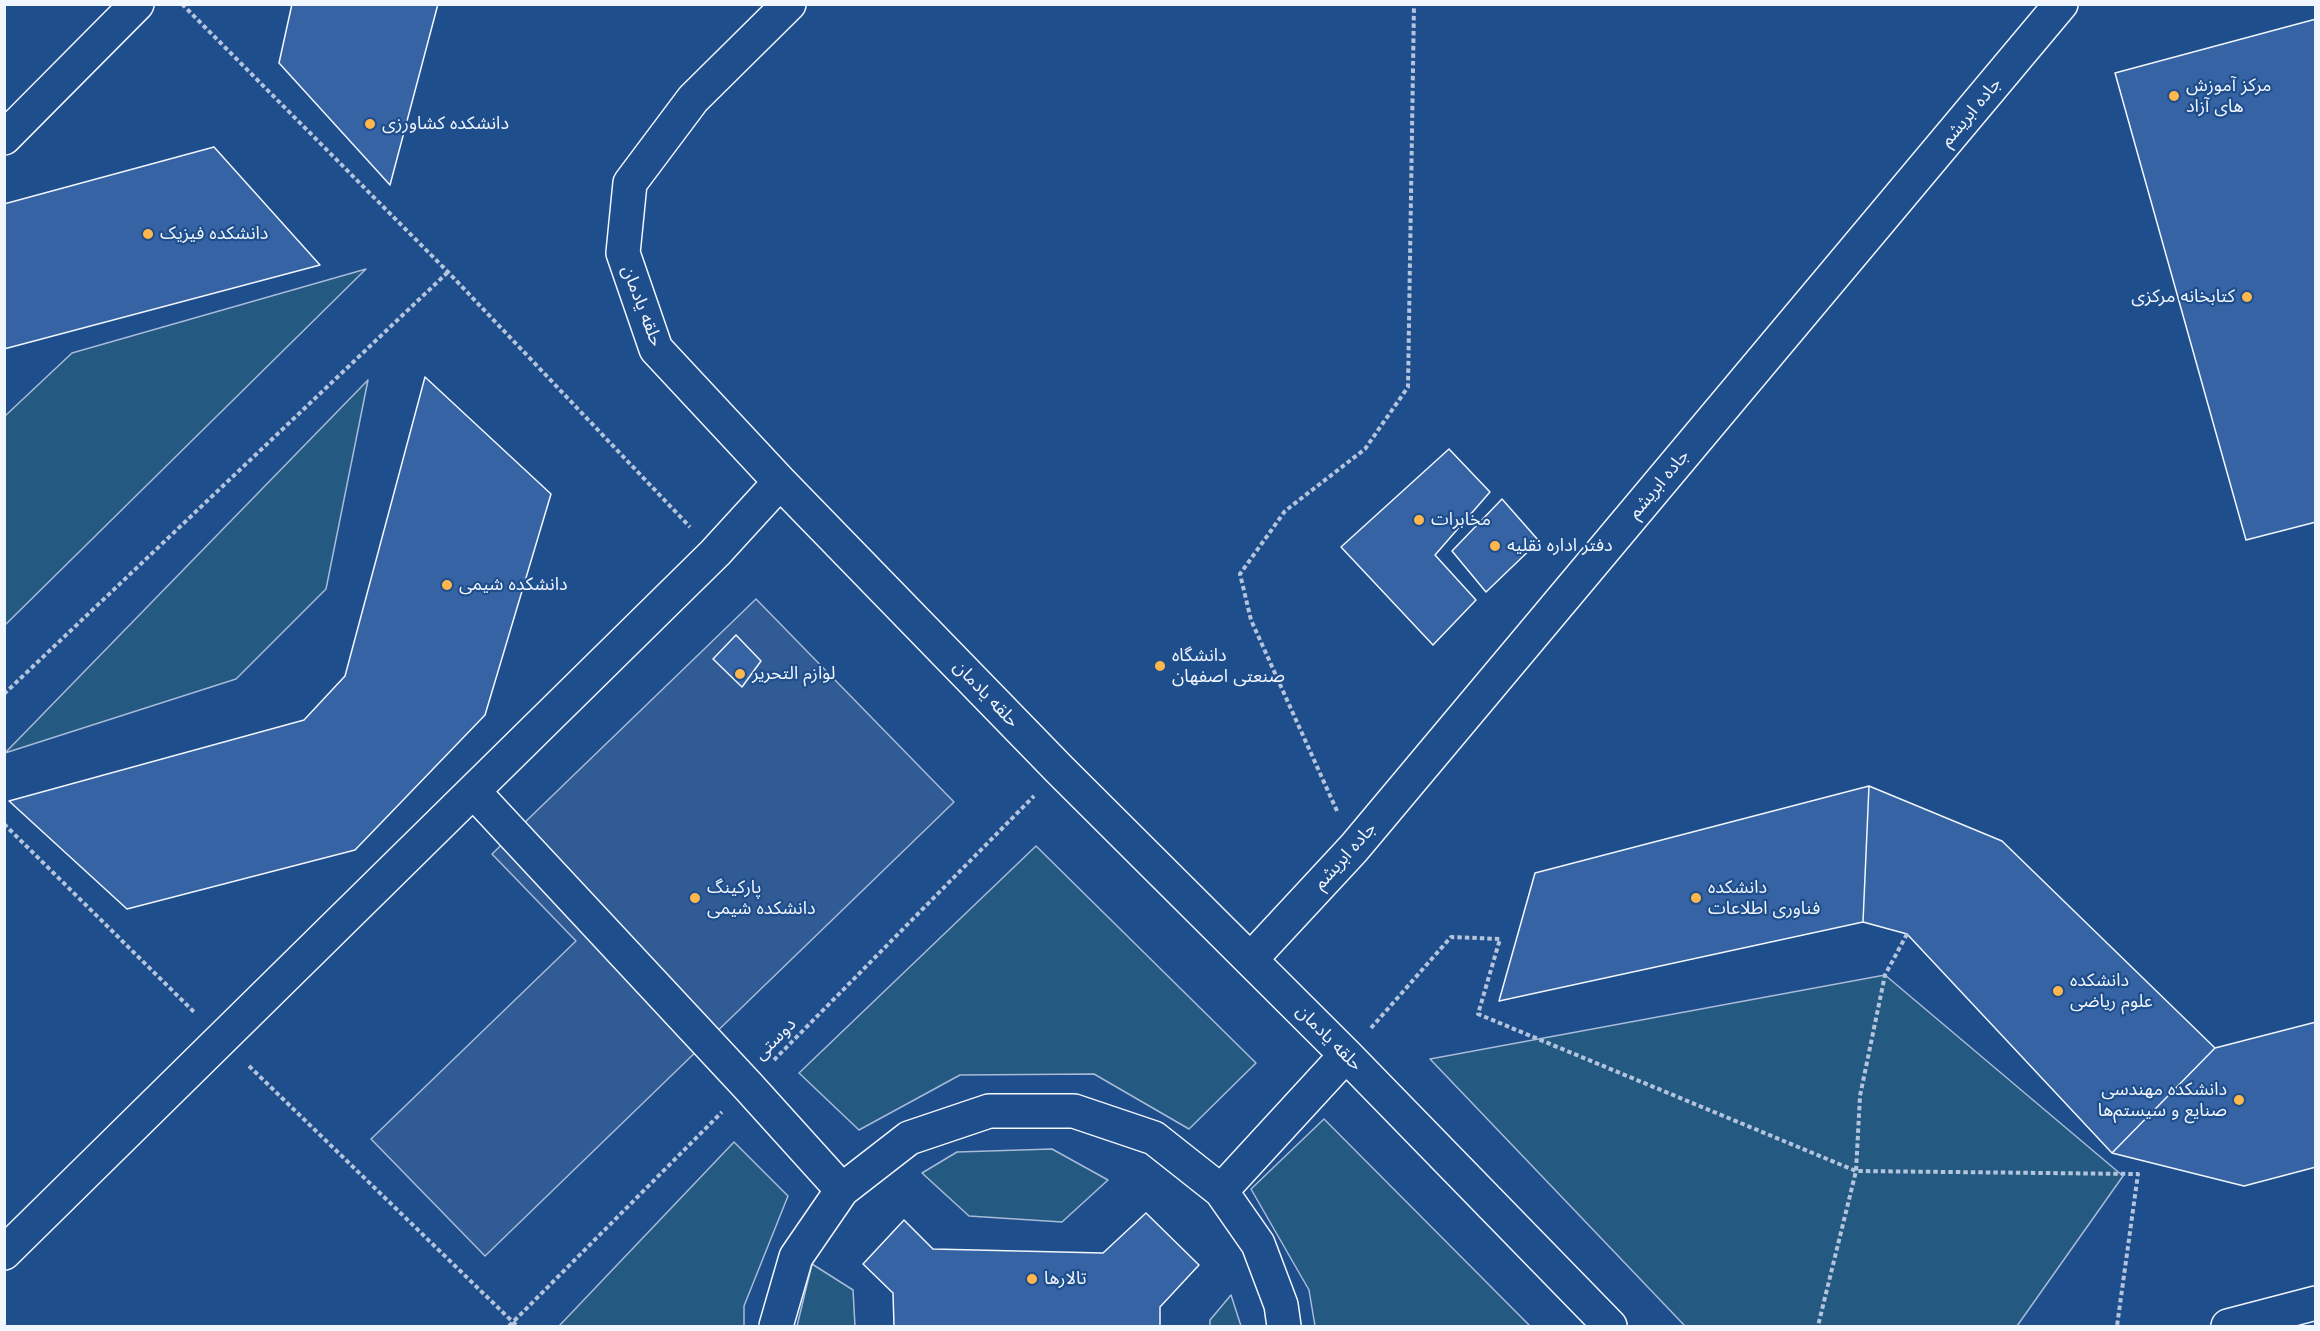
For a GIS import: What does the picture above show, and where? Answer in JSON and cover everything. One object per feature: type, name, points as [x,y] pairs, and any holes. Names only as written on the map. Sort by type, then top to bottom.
[{"type":"street","points":[[4,138],[136,4]]},
{"type":"street","name":"حلقه یادمان","points":[[789,4],[693,99],[630,183],[623,253],[656,349],[780,482],[1060,770],[1346,1055],[1610,1326]]},
{"type":"street","name":"جاده ابریشم","points":[[1251,959],[1354,848],[2061,4]]},
{"type":"street","points":[[4,1253],[715,553],[780,482]]},
{"type":"street","points":[[474,792],[842,1190]]},
{"type":"street","points":[[1221,1191],[1346,1055]]},
{"type":"street","points":[[776,1326],[796,1257],[842,1190],[909,1138],[989,1111],[1074,1111],[1154,1138],[1221,1191],[1258,1244],[1281,1305],[1284,1326]]},
{"type":"street","points":[[2228,1326],[2316,1303]]},
{"type":"path","points":[[182,4],[448,272],[715,553]]},
{"type":"path","points":[[1354,848],[1251,620],[1240,574],[1285,511],[1365,449],[1407,387],[1414,4]]},
{"type":"path","points":[[4,694],[448,272]]},
{"type":"path","name":"دوستی","points":[[509,1326],[1060,770]]},
{"type":"path","points":[[4,824],[222,1040],[517,1326]]},
{"type":"path","points":[[1818,1326],[1856,1171],[1860,1096],[1885,975],[1906,934]]},
{"type":"path","points":[[1346,1055],[1450,937],[1500,939],[1478,1014],[1856,1171],[2138,1173],[2117,1326]]},
{"type":"shaded area","points":[[366,269],[5,625],[5,416],[72,353]]},
{"type":"shaded area","points":[[368,380],[326,589],[236,679],[5,753]]},
{"type":"shaded area","name":"پارکینگ دانشکده شیمی","points":[[756,599],[954,802],[485,1256],[371,1139],[576,941],[492,854]]},
{"type":"shaded area","points":[[1036,846],[1256,1063],[1189,1129],[1094,1074],[960,1075],[859,1130],[799,1073]]},
{"type":"shaded area","points":[[1885,975],[2123,1176],[2017,1326],[1685,1326],[1430,1059]]},
{"type":"shaded area","points":[[1324,1119],[1530,1326],[1315,1326],[1309,1290],[1251,1189]]},
{"type":"shaded area","points":[[734,1142],[788,1196],[744,1306],[744,1326],[559,1326]]},
{"type":"shaded area","points":[[1052,1149],[1108,1180],[1062,1222],[969,1216],[922,1173],[957,1152]]},
{"type":"shaded area","points":[[812,1264],[853,1290],[855,1326],[797,1326]]},
{"type":"shaded area","points":[[1231,1295],[1241,1326],[1210,1326],[1210,1320]]},
{"type":"building","name":"دانشکده کشاورزی","points":[[292,4],[438,4],[390,185],[279,63]]},
{"type":"building","name":"کتابخانه مرکزی","points":[[2316,19],[2316,522],[2246,540],[2115,73]]},
{"type":"building","name":"دانشکده فیزیک","points":[[214,147],[320,265],[4,349],[4,204]]},
{"type":"building","name":"دانشکده شیمی","points":[[425,377],[551,494],[485,715],[355,850],[127,909],[9,801],[304,720],[345,676]]},
{"type":"building","name":"مخابرات","points":[[1449,449],[1490,492],[1435,555],[1476,600],[1433,645],[1341,547]]},
{"type":"building","name":"دفتر اداره نقلیه","points":[[1502,499],[1539,541],[1486,592],[1452,551]]},
{"type":"building","name":"لوازم التحریر","points":[[736,635],[761,661],[742,687],[713,659]]},
{"type":"building","name":"دانشکده علوم ریاضی","points":[[1869,786],[2002,841],[2215,1048],[2112,1153],[1907,934],[1863,922]]},
{"type":"building","name":"دانشکده فناوری اطلاعات","points":[[1869,786],[1863,922],[1499,1001],[1535,873]]},
{"type":"building","name":"دانشکده مهندسی صنایع و سیستم‌ها","points":[[2316,1022],[2316,1167],[2244,1186],[2112,1153],[2215,1048]]},
{"type":"building","name":"تالارها","points":[[1146,1213],[1199,1265],[1160,1307],[1160,1326],[894,1326],[893,1293],[863,1264],[904,1220],[933,1249],[1103,1253]]},
{"type":"place","name":"مرکز آموزش های آزاد","points":[[2174,96]]},
{"type":"place","name":"دانشکده کشاورزی","points":[[370,124]]},
{"type":"place","name":"دانشکده فیزیک","points":[[148,234]]},
{"type":"place","name":"کتابخانه مرکزی","points":[[2247,297]]},
{"type":"place","name":"مخابرات","points":[[1419,520]]},
{"type":"place","name":"دفتر اداره نقلیه","points":[[1495,546]]},
{"type":"place","name":"دانشکده شیمی","points":[[447,585]]},
{"type":"place","name":"دانشگاه صنعتی اصفهان","points":[[1160,666]]},
{"type":"place","name":"لوازم التحریر","points":[[740,674]]},
{"type":"place","name":"پارکینگ دانشکده شیمی","points":[[695,898]]},
{"type":"place","name":"دانشکده فناوری اطلاعات","points":[[1696,898]]},
{"type":"place","name":"دانشکده علوم ریاضی","points":[[2058,991]]},
{"type":"place","name":"دانشکده مهندسی صنایع و سیستم‌ها","points":[[2239,1100]]},
{"type":"place","name":"تالارها","points":[[1032,1279]]}]
